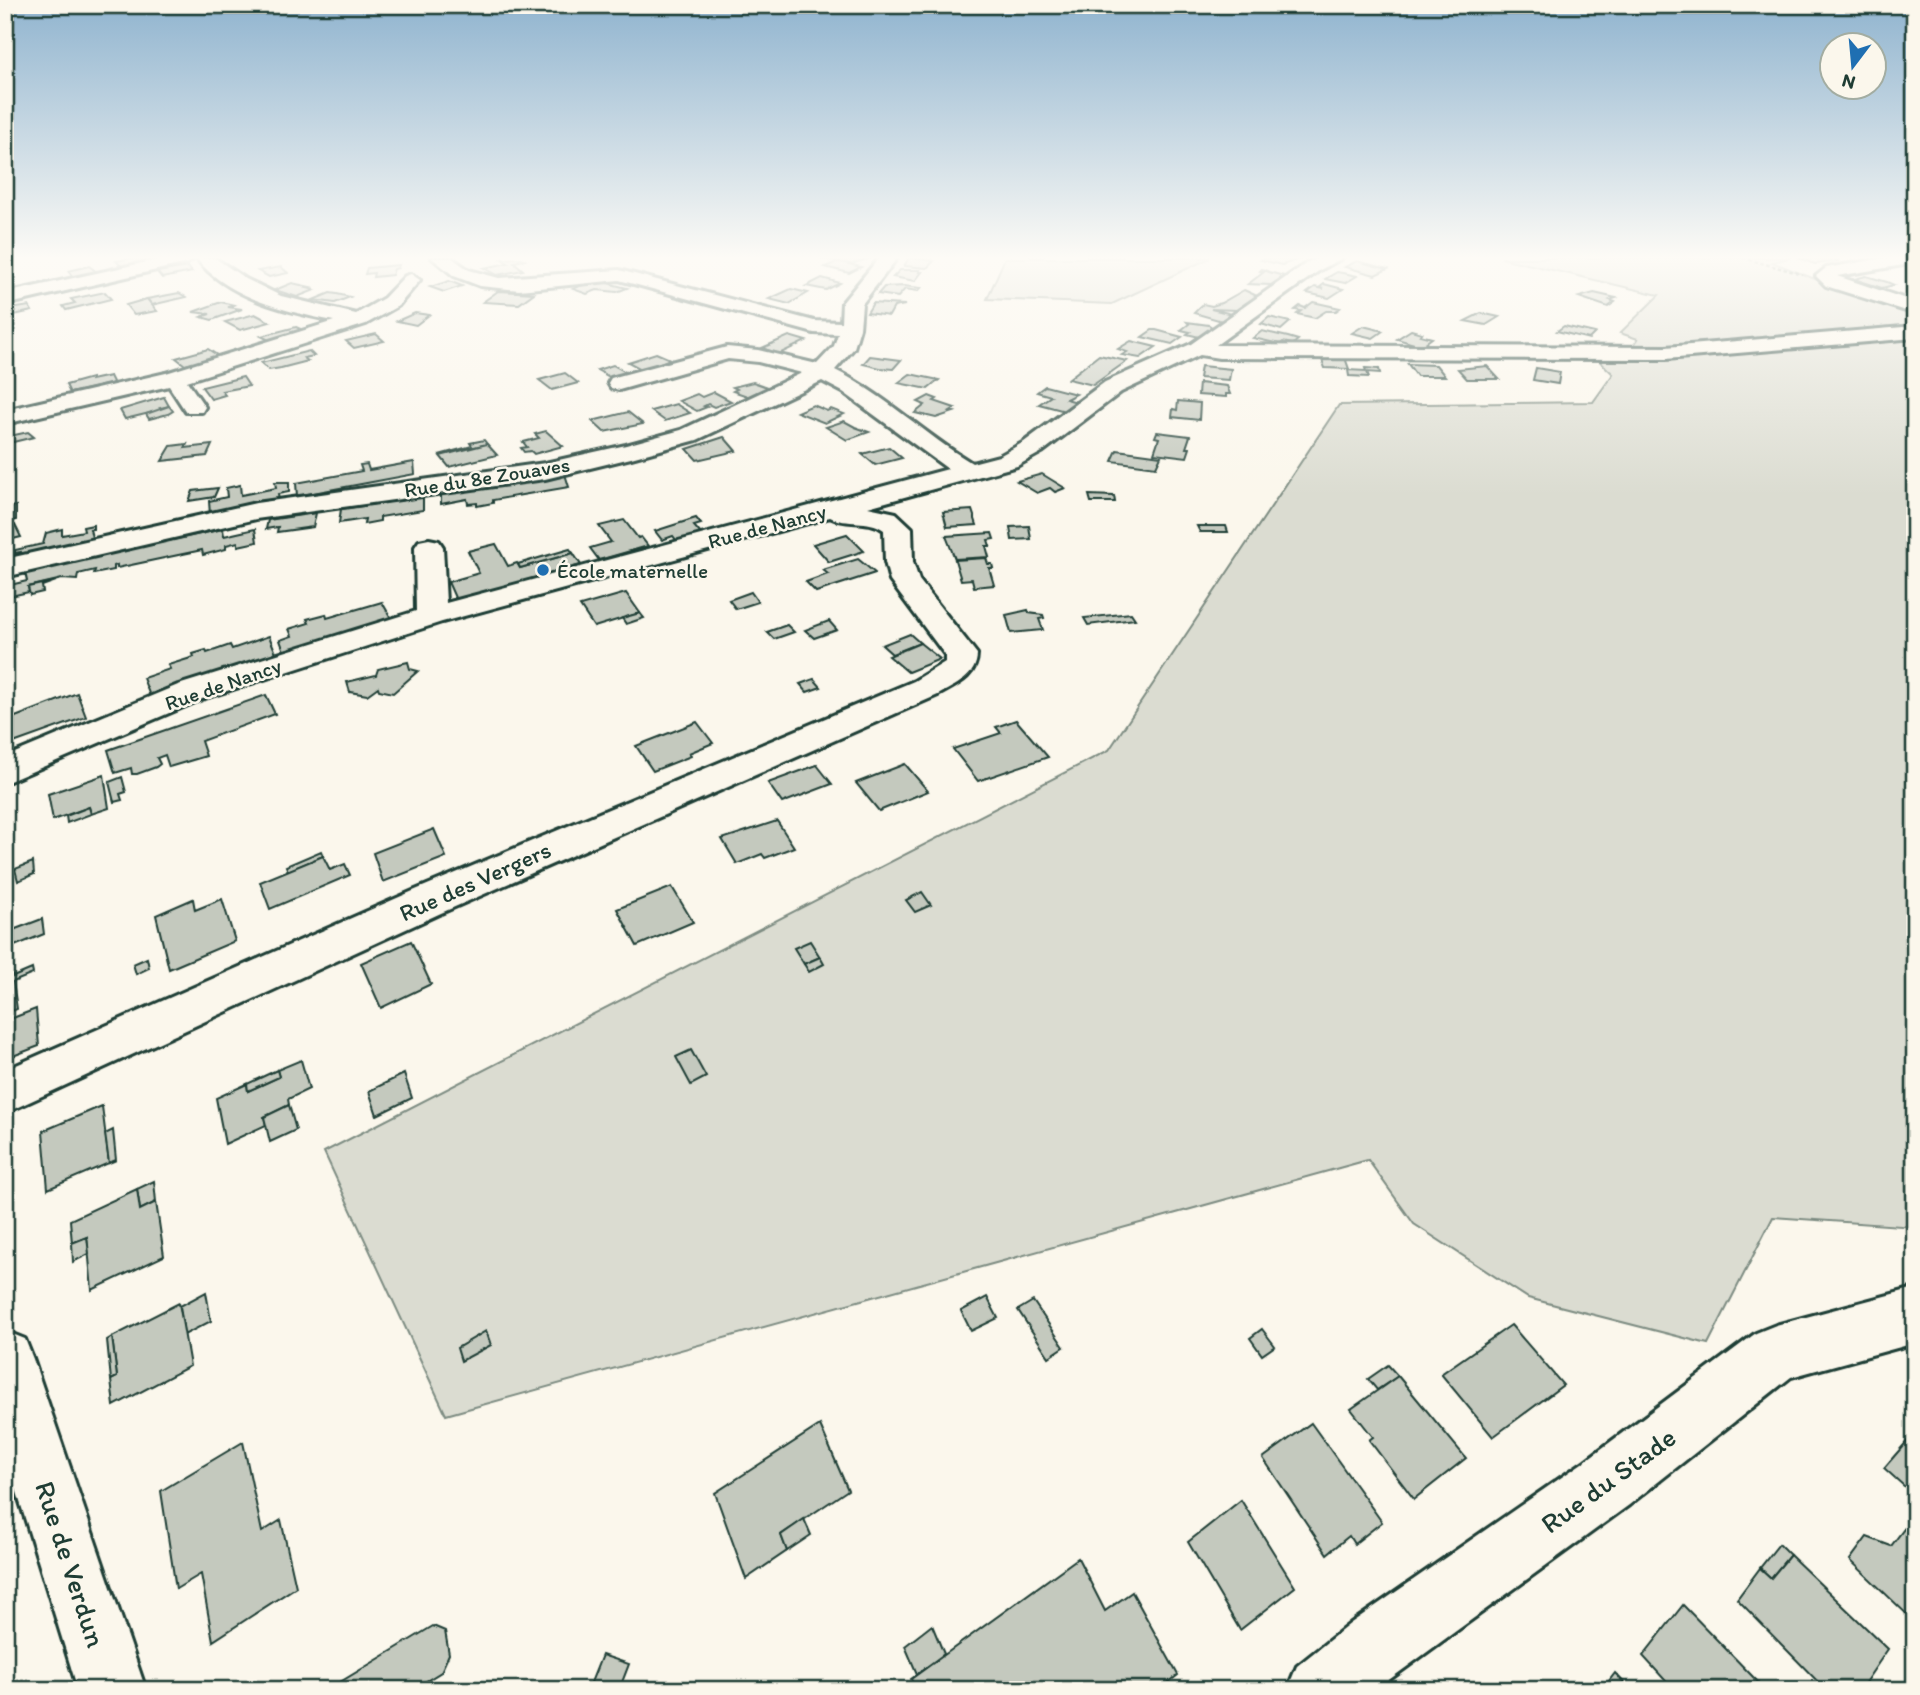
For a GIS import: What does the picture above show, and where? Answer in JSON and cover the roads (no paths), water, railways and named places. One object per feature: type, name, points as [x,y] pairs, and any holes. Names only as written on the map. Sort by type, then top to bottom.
[{"type":"street","points":[[5,417],[39,407],[101,397],[173,378],[304,337]]},
{"type":"street","name":"Rue du 8e Zouaves","points":[[5,568],[256,511],[545,471],[631,452],[689,435],[818,374],[844,348],[847,337]]},
{"type":"street","name":"Rue de Nancy","points":[[5,771],[190,692],[431,616],[825,510],[944,468],[970,472],[1026,452],[1113,387],[1198,348],[1213,337]]},
{"type":"street","points":[[1198,348],[1219,352],[1666,354],[1857,337]]},
{"type":"street","points":[[619,383],[727,353],[758,356],[851,387],[944,468]]},
{"type":"street","points":[[173,378],[194,407]]},
{"type":"street","name":"Rue des Vergers","points":[[5,1092],[427,902],[926,688],[959,668],[961,654],[905,581],[899,562],[900,534],[895,523],[880,516],[825,510]]},
{"type":"street","points":[[429,547],[431,616]]},
{"type":"street","name":"Rue du Stade","points":[[1321,1690],[1375,1647],[1607,1483],[1776,1353],[1915,1315]]},
{"type":"street","name":"Rue de Verdun","points":[[5,1359],[112,1690]]},
{"type":"place","name":"École maternelle","points":[[543,570]]}]
